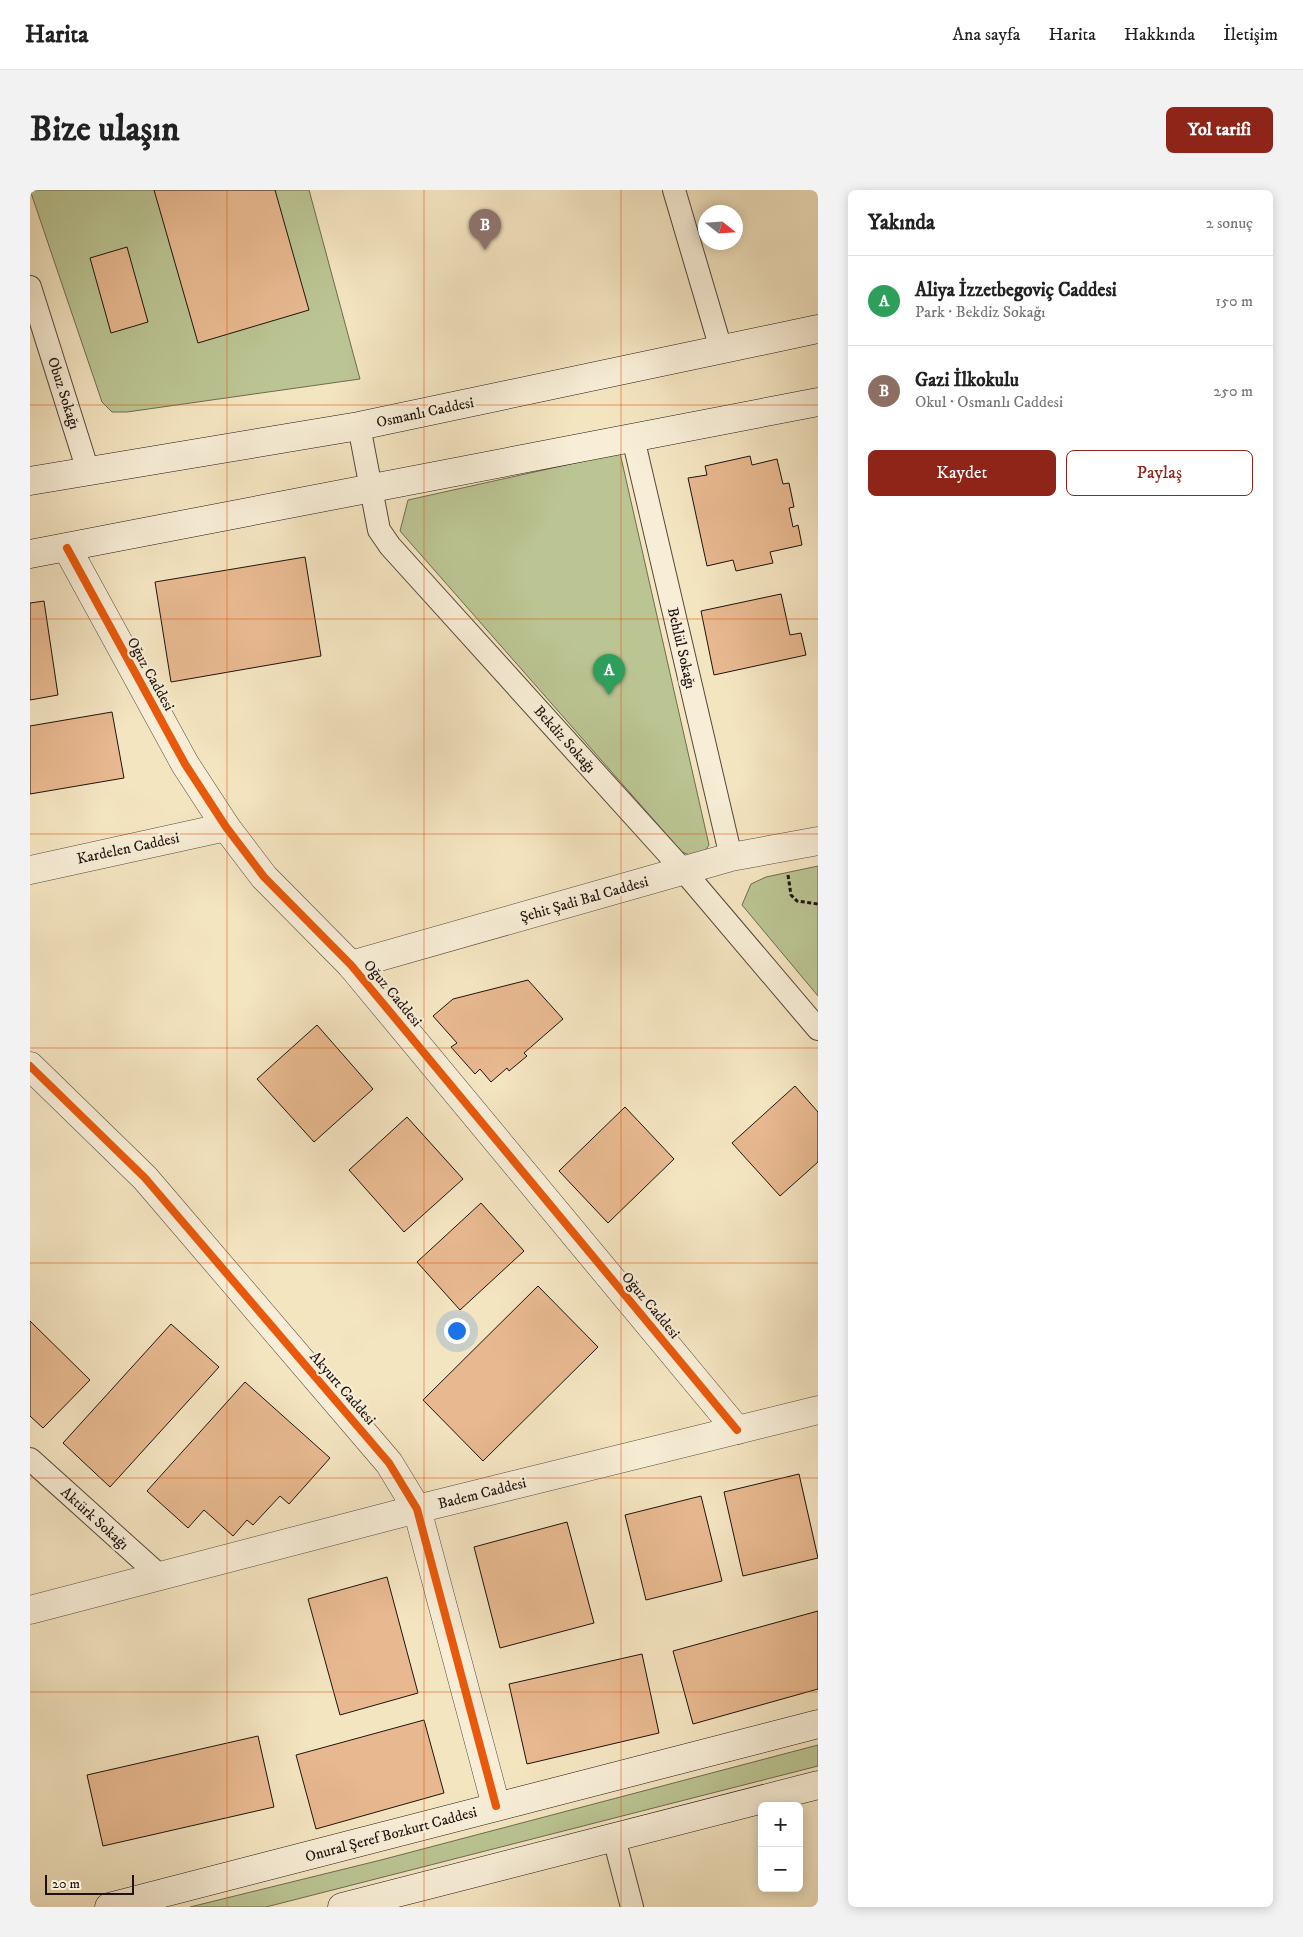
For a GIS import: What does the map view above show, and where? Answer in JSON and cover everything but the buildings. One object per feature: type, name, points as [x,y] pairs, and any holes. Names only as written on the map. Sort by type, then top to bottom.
[{"type":"street","points":[[674,190],[721,349]]},
{"type":"street","name":"Obuz Sokağı","points":[[30,287],[88,471]]},
{"type":"street","name":"Osmanlı Caddesi","points":[[30,481],[359,426],[818,329]]},
{"type":"street","points":[[30,554],[818,402]]},
{"type":"street","name":"Bekdiz Sokağı","points":[[359,426],[379,530],[390,546],[683,870],[818,1029]]},
{"type":"street","name":"Behlül Sokağı","points":[[633,438],[731,857]]},
{"type":"street","name":"Oğuz Caddesi","points":[[67,548],[185,764],[226,827],[264,877],[351,964],[737,1430]]},
{"type":"street","name":"Kardelen Caddesi","points":[[30,870],[226,827]]},
{"type":"street","name":"Şehit Şadi Bal Caddesi","points":[[351,964],[731,857],[818,841]]},
{"type":"street","name":"Akyurt Caddesi","points":[[30,1066],[145,1178],[389,1463],[417,1509],[496,1806]]},
{"type":"street","name":"Badem Caddesi","points":[[30,1610],[417,1509],[818,1410]]},
{"type":"street","name":"Aktürk Sokağı","points":[[30,1459],[160,1576]]},
{"type":"street","name":"Onural Şeref Bozkurt Caddesi","points":[[109,1907],[818,1724]]},
{"type":"street","points":[[342,1907],[818,1785]]},
{"type":"street","points":[[614,1838],[632,1907]]},
{"type":"path","points":[[782,848],[791,895],[797,901],[818,904]]},
{"type":"green space","points":[[30,190],[309,190],[360,379],[127,412],[112,412],[102,402]]},
{"type":"green space","points":[[620,453],[709,845],[705,851],[692,856],[682,852],[400,531],[408,500]]},
{"type":"green space","points":[[818,866],[818,996],[742,905],[751,884],[766,877]]},
{"type":"green space","points":[[818,1745],[818,1766],[266,1907],[190,1907],[381,1860]]},
{"type":"cycle path","points":[[67,548],[185,764],[226,827],[264,877],[351,965],[737,1430]]},
{"type":"cycle path","points":[[30,1066],[145,1178],[389,1463],[417,1509],[496,1806]]},
{"type":"place","name":"Gazi İlkokulu","points":[[485,250]]},
{"type":"place","name":"Aliya İzzetbegoviç Caddesi","points":[[609,695]]}]
